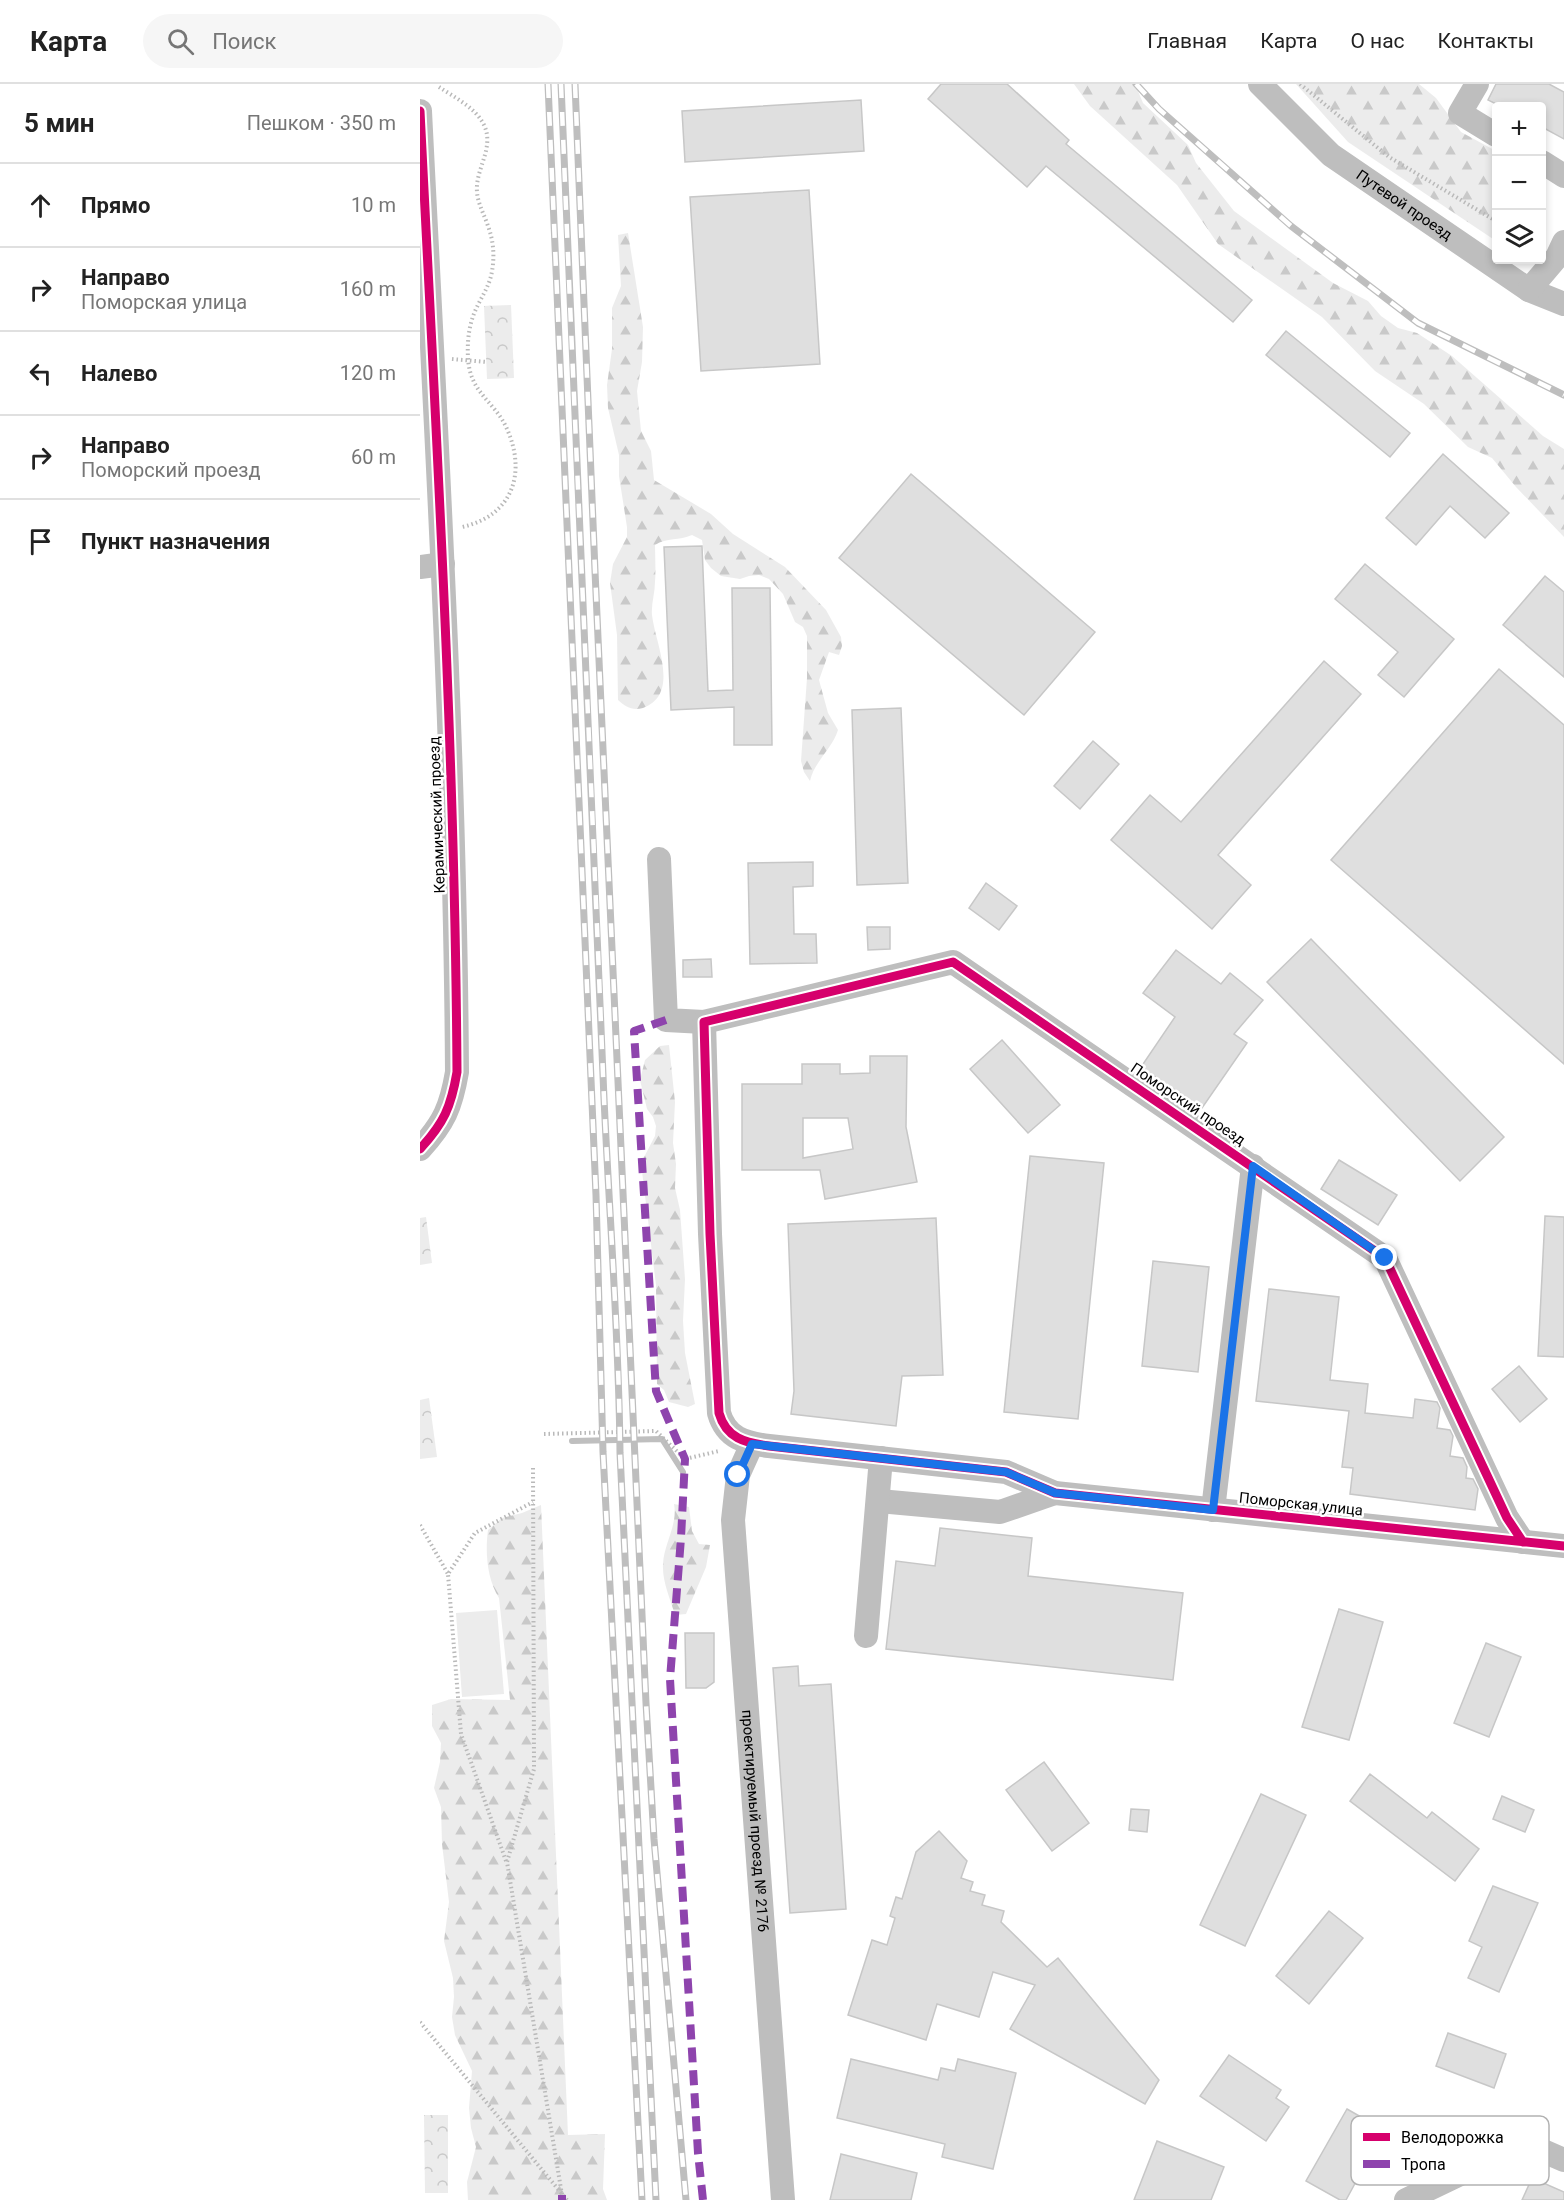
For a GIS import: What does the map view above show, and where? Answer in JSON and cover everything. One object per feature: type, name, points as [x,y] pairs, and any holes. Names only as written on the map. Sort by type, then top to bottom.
[{"type":"street","name":"Путевой проезд","points":[[1260,84],[1331,155],[1529,290],[1564,304]]},
{"type":"street","points":[[1477,84],[1460,113],[1492,132]]},
{"type":"street","name":"Керамический проезд","points":[[420,111],[431,565],[453,845],[458,1072],[452,1102],[436,1132],[420,1149]]},
{"type":"street","points":[[1546,165],[1564,176]]},
{"type":"street","points":[[1529,290],[1557,257],[1564,242]]},
{"type":"street","name":"Поморский проезд","points":[[659,859],[666,1020],[704,1022],[953,962],[1385,1258],[1507,1518],[1523,1542]]},
{"type":"street","points":[[704,1022],[710,1234],[719,1413],[722,1423],[733,1436],[752,1444]]},
{"type":"street","points":[[1213,1510],[1253,1166]]},
{"type":"street","name":"Поморская улица","points":[[752,1444],[1006,1472],[1055,1493],[1564,1546]]},
{"type":"street","name":"проектируемый проезд № 2176","points":[[752,1444],[738,1475],[734,1520],[783,2200]]},
{"type":"street","points":[[866,1636],[881,1458]]},
{"type":"street","points":[[879,1500],[1000,1512],[1055,1493]]},
{"type":"street","points":[[1549,2153],[1564,2160]]},
{"type":"street","points":[[1406,2200],[1437,2185]]},
{"type":"path","points":[[1300,84],[1389,158],[1492,218]]},
{"type":"path","points":[[439,87],[477,114],[485,126],[488,138],[477,189],[478,199],[493,243],[494,261],[491,277],[471,321],[468,360],[472,380],[478,392],[506,426],[516,463],[514,483],[508,498],[496,512],[479,523],[458,528]]},
{"type":"path","points":[[454,359],[487,362]]},
{"type":"path","points":[[544,1434],[656,1431],[685,1459],[752,1444]]},
{"type":"path","points":[[507,1862],[534,1769],[532,1468]]},
{"type":"path","points":[[448,1574],[475,1533],[533,1502]]},
{"type":"path","points":[[420,1525],[448,1574],[461,1734],[507,1862],[562,2195]]},
{"type":"path","points":[[420,2022],[567,2200]]},
{"type":"green space","points":[[1074,84],[1135,84],[1143,103],[1188,145],[1196,163],[1234,211],[1333,283],[1368,301],[1381,316],[1398,328],[1417,333],[1452,356],[1543,436],[1564,449],[1564,537],[1492,458],[1468,447],[1424,404],[1375,371],[1322,317],[1218,244],[1177,185],[1090,106]]},
{"type":"green space","points":[[1296,84],[1419,84],[1436,98],[1461,132],[1492,149],[1492,238],[1348,142]]},
{"type":"green space","points":[[628,233],[643,327],[642,362],[637,391],[641,431],[651,451],[654,480],[711,514],[733,534],[785,567],[826,610],[841,637],[842,646],[839,655],[829,652],[819,680],[828,713],[838,730],[815,768],[810,781],[801,761],[807,678],[807,636],[803,627],[795,622],[783,594],[769,579],[759,575],[740,579],[721,576],[705,560],[702,540],[692,535],[655,545],[652,615],[663,667],[661,692],[654,701],[639,709],[629,708],[618,700],[617,635],[610,583],[613,564],[627,537],[627,527],[619,476],[619,455],[608,408],[607,385],[612,349],[612,308],[621,286],[618,235]]},
{"type":"green space","points":[[511,305],[514,378],[487,379],[484,306]]},
{"type":"green space","points":[[669,1045],[675,1102],[673,1143],[676,1164],[675,1188],[680,1210],[685,1279],[683,1321],[685,1353],[695,1404],[688,1407],[669,1402],[664,1390],[657,1384],[656,1285],[641,1163],[655,1136],[656,1126],[647,1109],[640,1080],[645,1060],[660,1046]]},
{"type":"green space","points":[[426,1217],[432,1263],[420,1265],[420,1218]]},
{"type":"green space","points":[[429,1398],[437,1457],[420,1459],[420,1400]]},
{"type":"green space","points":[[674,1504],[689,1507],[692,1531],[699,1544],[710,1545],[706,1567],[686,1614],[675,1615],[663,1570],[664,1556],[673,1527]]},
{"type":"green space","points":[[541,1505],[568,2135],[605,2134],[603,2189],[607,2200],[468,2200],[467,2182],[476,2147],[469,2108],[472,2071],[455,2035],[452,2017],[453,1978],[444,1941],[449,1902],[442,1844],[441,1807],[434,1788],[440,1762],[441,1743],[432,1726],[432,1705],[451,1699],[510,1700],[499,1598],[488,1565],[488,1530],[502,1518]]},
{"type":"green space","points":[[497,1610],[504,1694],[462,1697],[456,1613]]},
{"type":"green space","points":[[424,2115],[448,2115],[448,2193],[425,2193]]},
{"type":"building","points":[[941,84],[1007,84],[1069,140],[1066,144],[1252,300],[1233,322],[1046,166],[1027,187],[928,99]]},
{"type":"building","points":[[1496,84],[1549,84],[1564,92],[1564,139],[1546,129],[1546,102],[1492,102],[1488,100]]},
{"type":"building","points":[[861,100],[864,151],[685,162],[682,111]]},
{"type":"building","points":[[809,190],[820,364],[701,371],[690,197]]},
{"type":"building","points":[[1286,331],[1410,433],[1390,457],[1266,355]]},
{"type":"building","points":[[1443,454],[1509,513],[1485,538],[1450,506],[1416,545],[1386,518]]},
{"type":"building","points":[[911,474],[1095,632],[1024,715],[839,558]]},
{"type":"building","points":[[702,546],[708,691],[733,690],[732,588],[770,588],[772,745],[734,745],[734,707],[671,710],[664,547]]},
{"type":"building","points":[[1365,564],[1454,639],[1404,697],[1378,675],[1398,652],[1335,599]]},
{"type":"building","points":[[1545,576],[1564,592],[1564,677],[1503,625]]},
{"type":"building","points":[[1324,661],[1361,694],[1218,855],[1251,885],[1212,929],[1111,840],[1150,795],[1181,822]]},
{"type":"building","points":[[1499,669],[1564,725],[1564,1064],[1331,860]]},
{"type":"building","points":[[901,708],[908,883],[857,885],[852,710]]},
{"type":"building","points":[[1093,741],[1119,764],[1080,809],[1054,786]]},
{"type":"building","points":[[813,862],[813,886],[793,887],[794,934],[816,934],[817,963],[750,964],[748,863]]},
{"type":"building","points":[[986,883],[1017,906],[999,930],[969,908]]},
{"type":"building","points":[[867,927],[890,927],[890,949],[868,950]]},
{"type":"building","points":[[1311,939],[1504,1137],[1460,1181],[1267,982]]},
{"type":"building","points":[[1176,950],[1221,984],[1230,973],[1263,1000],[1234,1034],[1247,1043],[1202,1108],[1141,1067],[1175,1017],[1143,993]]},
{"type":"building","points":[[711,959],[712,977],[683,977],[683,960]]},
{"type":"building","points":[[1002,1040],[1060,1105],[1028,1133],[970,1069]]},
{"type":"building","points":[[870,1056],[907,1056],[906,1127],[917,1182],[825,1199],[820,1170],[742,1170],[742,1084],[802,1084],[802,1064],[840,1064],[840,1074],[870,1073]],"holes":[[[803,1118],[848,1118],[853,1149],[803,1158]]]},
{"type":"building","points":[[1030,1156],[1104,1163],[1078,1419],[1004,1412]]},
{"type":"building","points":[[1339,1160],[1397,1195],[1378,1225],[1321,1189]]},
{"type":"building","points":[[1545,1216],[1564,1217],[1564,1357],[1538,1356]]},
{"type":"building","points":[[936,1218],[943,1375],[902,1376],[896,1426],[791,1414],[794,1391],[788,1224]]},
{"type":"building","points":[[1153,1261],[1209,1267],[1198,1372],[1142,1366]]},
{"type":"building","points":[[1269,1289],[1339,1297],[1330,1380],[1368,1384],[1365,1413],[1413,1418],[1415,1399],[1437,1402],[1440,1408],[1437,1428],[1450,1430],[1453,1436],[1450,1456],[1463,1458],[1467,1467],[1466,1478],[1473,1479],[1478,1489],[1475,1510],[1350,1494],[1353,1468],[1342,1467],[1349,1411],[1256,1401]]},
{"type":"building","points":[[1519,1366],[1547,1399],[1520,1422],[1492,1389]]},
{"type":"building","points":[[940,1528],[1032,1538],[1028,1576],[1183,1593],[1173,1680],[886,1649],[896,1561],[935,1566]]},
{"type":"building","points":[[1339,1609],[1383,1622],[1349,1740],[1302,1727]]},
{"type":"building","points":[[685,1633],[714,1633],[714,1682],[706,1688],[686,1688]]},
{"type":"building","points":[[1486,1643],[1521,1657],[1489,1737],[1454,1723]]},
{"type":"building","points":[[798,1666],[799,1686],[831,1684],[846,1909],[790,1913],[773,1668]]},
{"type":"building","points":[[1044,1762],[1089,1823],[1052,1851],[1006,1790]]},
{"type":"building","points":[[1370,1774],[1427,1818],[1432,1812],[1479,1849],[1455,1881],[1350,1801]]},
{"type":"building","points":[[1261,1794],[1306,1815],[1245,1946],[1200,1925]]},
{"type":"building","points":[[1502,1796],[1534,1810],[1525,1832],[1493,1819]]},
{"type":"building","points":[[1131,1809],[1149,1810],[1147,1832],[1129,1830]]},
{"type":"building","points":[[939,1831],[967,1861],[961,1878],[973,1882],[970,1891],[985,1895],[982,1905],[1004,1911],[1001,1922],[1047,1967],[1058,1958],[1159,2080],[1145,2104],[1010,2029],[1035,1985],[993,1972],[979,2017],[937,2004],[926,2040],[848,2015],[872,1940],[887,1945],[895,1918],[890,1916],[896,1897],[902,1899],[916,1852]]},
{"type":"building","points":[[1493,1886],[1538,1903],[1499,1992],[1468,1978],[1482,1947],[1469,1941]]},
{"type":"building","points":[[1329,1911],[1363,1938],[1309,2004],[1276,1976]]},
{"type":"building","points":[[1448,2033],[1506,2054],[1494,2088],[1436,2066]]},
{"type":"building","points":[[1229,2055],[1281,2090],[1276,2098],[1289,2107],[1266,2141],[1200,2096]]},
{"type":"building","points":[[851,2059],[938,2080],[941,2068],[955,2071],[958,2059],[1016,2073],[993,2169],[942,2157],[945,2144],[837,2118]]},
{"type":"building","points":[[1347,2109],[1359,2116],[1351,2116],[1351,2185],[1354,2185],[1346,2200],[1340,2200],[1306,2181]]},
{"type":"building","points":[[1157,2141],[1224,2167],[1211,2200],[1134,2200]]},
{"type":"building","points":[[841,2154],[917,2173],[911,2200],[830,2200]]},
{"type":"building","points":[[1529,2185],[1548,2185],[1564,2192],[1564,2200],[1522,2200]]},
{"type":"waterway","points":[[572,1441],[662,1439],[683,1472]]},
{"type":"railway","points":[[548,84],[596,1195],[603,1452],[642,2200]]},
{"type":"railway","points":[[561,84],[603,1075],[616,1311],[620,1453],[656,2200]]},
{"type":"railway","points":[[575,84],[646,1703],[654,1839],[686,2200]]},
{"type":"railway","points":[[1136,84],[1159,109],[1291,226],[1418,323],[1564,395]]},
{"type":"marked path","points":[[666,1020],[634,1031],[656,1391],[685,1459],[670,1679],[698,2153],[703,2200]]},
{"type":"marked path","points":[[562,2195],[562,2200]]},
{"type":"cycle path","points":[[420,111],[449,711],[457,1072],[445,1114],[420,1149]]},
{"type":"cycle path","points":[[1523,1542],[1507,1518],[1385,1258],[953,962],[704,1022],[710,1234],[719,1413],[726,1428],[738,1438],[769,1446],[1006,1472],[1055,1493],[1564,1546]]},
{"type":"route","points":[[738,1475],[752,1444],[1006,1472],[1055,1493],[1213,1510],[1253,1166],[1385,1258]]}]
